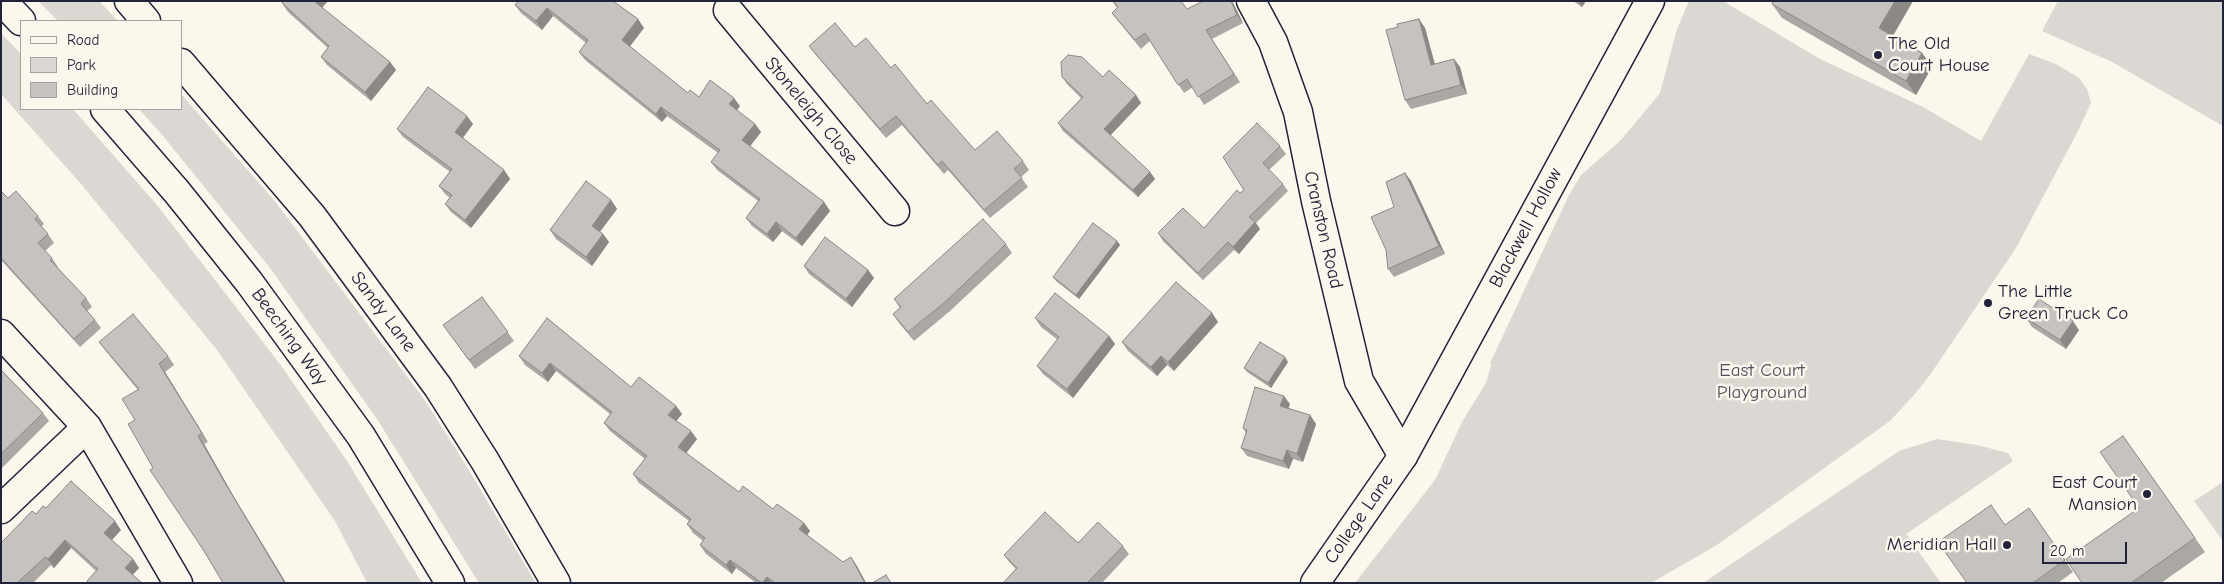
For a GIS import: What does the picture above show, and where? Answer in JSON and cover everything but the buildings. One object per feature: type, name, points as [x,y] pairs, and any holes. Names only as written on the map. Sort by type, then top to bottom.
[{"type":"main road","points":[[2,1],[20,20]]},
{"type":"main road","points":[[129,1],[145,20]]},
{"type":"main road","name":"Cranston Road","points":[[1251,1],[1272,42],[1298,112],[1316,201],[1359,381],[1403,456]]},
{"type":"main road","name":"Blackwell Hollow","points":[[1403,456],[1650,1]]},
{"type":"main road","name":"Stoneleigh Close","points":[[725,4],[895,212]]},
{"type":"main road","name":"Sandy Lane","points":[[182,63],[312,216],[438,387],[485,461],[556,583]]},
{"type":"main road","name":"Beeching Way","points":[[106,110],[177,192],[243,274],[361,436],[450,583]]},
{"type":"main road","points":[[1,334],[87,427],[178,583]]},
{"type":"main road","points":[[1,509],[87,427]]},
{"type":"main road","name":"College Lane","points":[[1315,583],[1403,456]]},
{"type":"green space","points":[[38,1],[99,1],[117,20],[57,20]]},
{"type":"green space","name":"East Court Playground","points":[[1689,1],[1723,1],[1820,59],[1923,107],[1981,141],[2029,54],[2056,64],[2079,78],[2087,89],[2091,103],[2016,248],[1930,375],[1914,395],[1890,421],[1717,545],[1651,583],[1355,583],[1435,480],[1462,422],[1486,383],[1490,363],[1569,195],[1581,175],[1621,140],[1660,93],[1677,29]]},
{"type":"green space","points":[[2058,1],[2223,1],[2223,126],[2112,62],[2042,31]]},
{"type":"green space","points":[[1,33],[20,53],[20,110],[74,110],[157,205],[280,364],[347,461],[422,583],[367,583],[335,521],[217,350],[81,184],[1,94]]},
{"type":"green space","points":[[182,95],[274,200],[424,399],[536,583],[479,583],[377,419],[270,268],[140,110],[182,110]]},
{"type":"green space","points":[[1937,439],[1977,445],[2008,453],[2013,461],[1906,534],[1941,583],[1703,583],[1899,451]]},
{"type":"green space","points":[[2223,482],[2223,541],[2194,501]]},
{"type":"place","name":"The Old Court House","points":[[1878,55]]},
{"type":"place","name":"The Little Green Truck Co","points":[[1988,303]]},
{"type":"place","name":"East Court Mansion","points":[[2147,494]]},
{"type":"place","name":"Meridian Hall","points":[[2007,545]]}]
